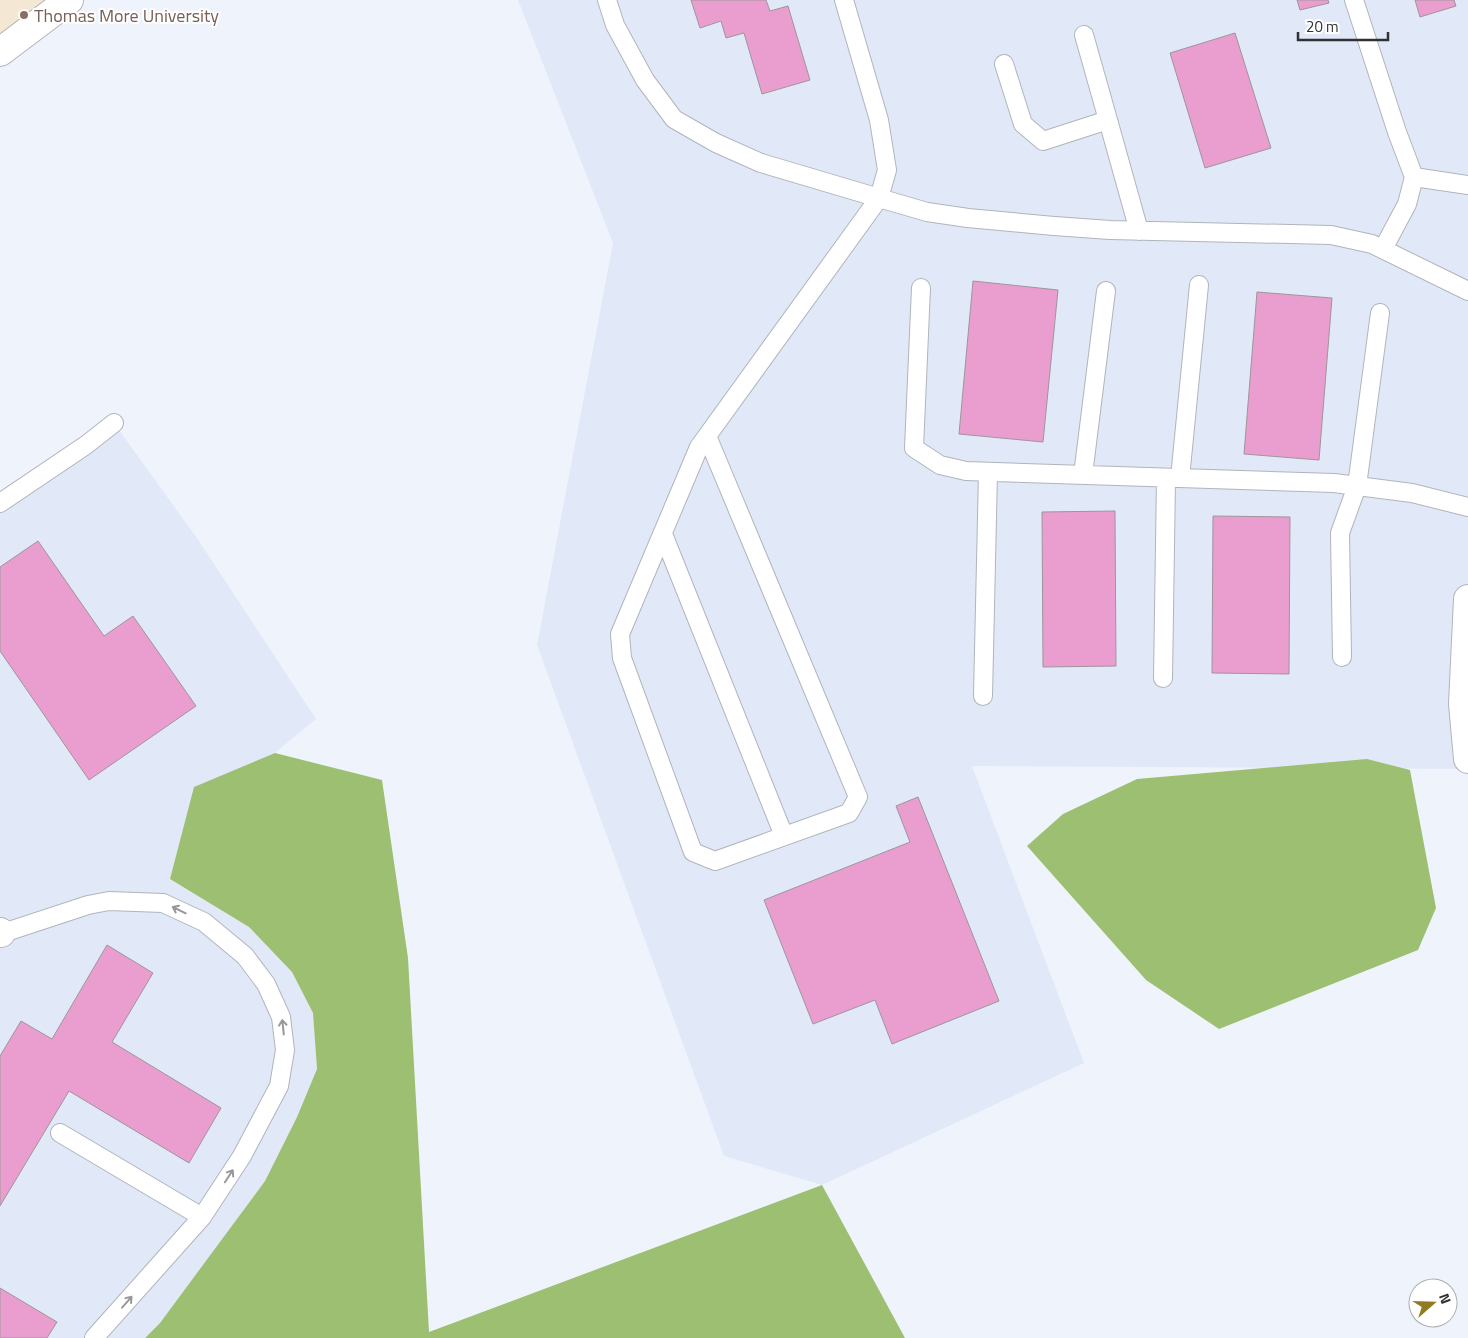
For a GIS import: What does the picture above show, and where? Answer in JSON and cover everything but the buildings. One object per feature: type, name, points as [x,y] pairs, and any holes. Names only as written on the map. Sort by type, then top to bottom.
[{"type":"street","points":[[0,52],[69,0]]},
{"type":"street","points":[[1468,599],[1463,704],[1468,759]]},
{"type":"lane","points":[[607,0],[615,25],[645,80],[674,119],[716,143],[761,163],[927,212],[968,218],[1139,231],[1331,235],[1372,244],[1468,291]]},
{"type":"lane","points":[[708,436],[858,797],[849,813],[715,861],[693,852],[622,658],[620,634],[699,447],[879,198],[886,170],[879,120],[844,0]]},
{"type":"lane","points":[[1354,0],[1397,132],[1414,176],[1407,204],[1383,249]]},
{"type":"lane","points":[[1084,35],[1139,231]]},
{"type":"lane","points":[[1004,64],[1023,124],[1043,141],[1108,120]]},
{"type":"lane","points":[[1414,176],[1468,185]]},
{"type":"lane","points":[[1163,678],[1173,478],[1199,285]]},
{"type":"lane","points":[[921,288],[914,448],[940,466],[966,471],[988,472],[1334,483],[1412,494],[1468,507]]},
{"type":"lane","points":[[1083,475],[1106,290]]},
{"type":"lane","points":[[1342,657],[1340,533],[1357,486],[1380,313]]},
{"type":"lane","points":[[0,503],[86,445],[114,423]]},
{"type":"lane","points":[[983,696],[988,472]]},
{"type":"lane","points":[[663,534],[784,836]]},
{"type":"lane","points":[[0,933],[88,905],[109,901],[164,903],[204,922],[245,956],[266,984],[282,1017],[285,1050],[279,1086],[242,1156],[202,1217],[94,1338]]},
{"type":"lane","points":[[60,1133],[202,1217]]},
{"type":"shaded area","name":"Thomas More University","points":[[0,0],[69,0],[0,52]]},
{"type":"shaded area","points":[[518,0],[1468,0],[1468,769],[972,766],[1084,1063],[822,1185],[724,1156],[537,645],[613,243]]},
{"type":"shaded area","points":[[114,423],[199,541],[316,719],[275,753],[195,787],[170,879],[249,927],[292,972],[313,1013],[317,1069],[297,1117],[265,1181],[160,1323],[145,1338],[0,1338],[0,503]]},
{"type":"green space","points":[[275,753],[382,780],[408,958],[429,1332],[822,1185],[905,1338],[145,1338],[160,1323],[265,1181],[297,1117],[317,1069],[313,1013],[292,972],[249,927],[170,879],[194,787]]},
{"type":"green space","points":[[1367,759],[1410,770],[1436,908],[1418,950],[1219,1029],[1146,980],[1027,846],[1063,814],[1137,779]]},
{"type":"place","name":"Thomas More University","points":[[24,15]]}]
